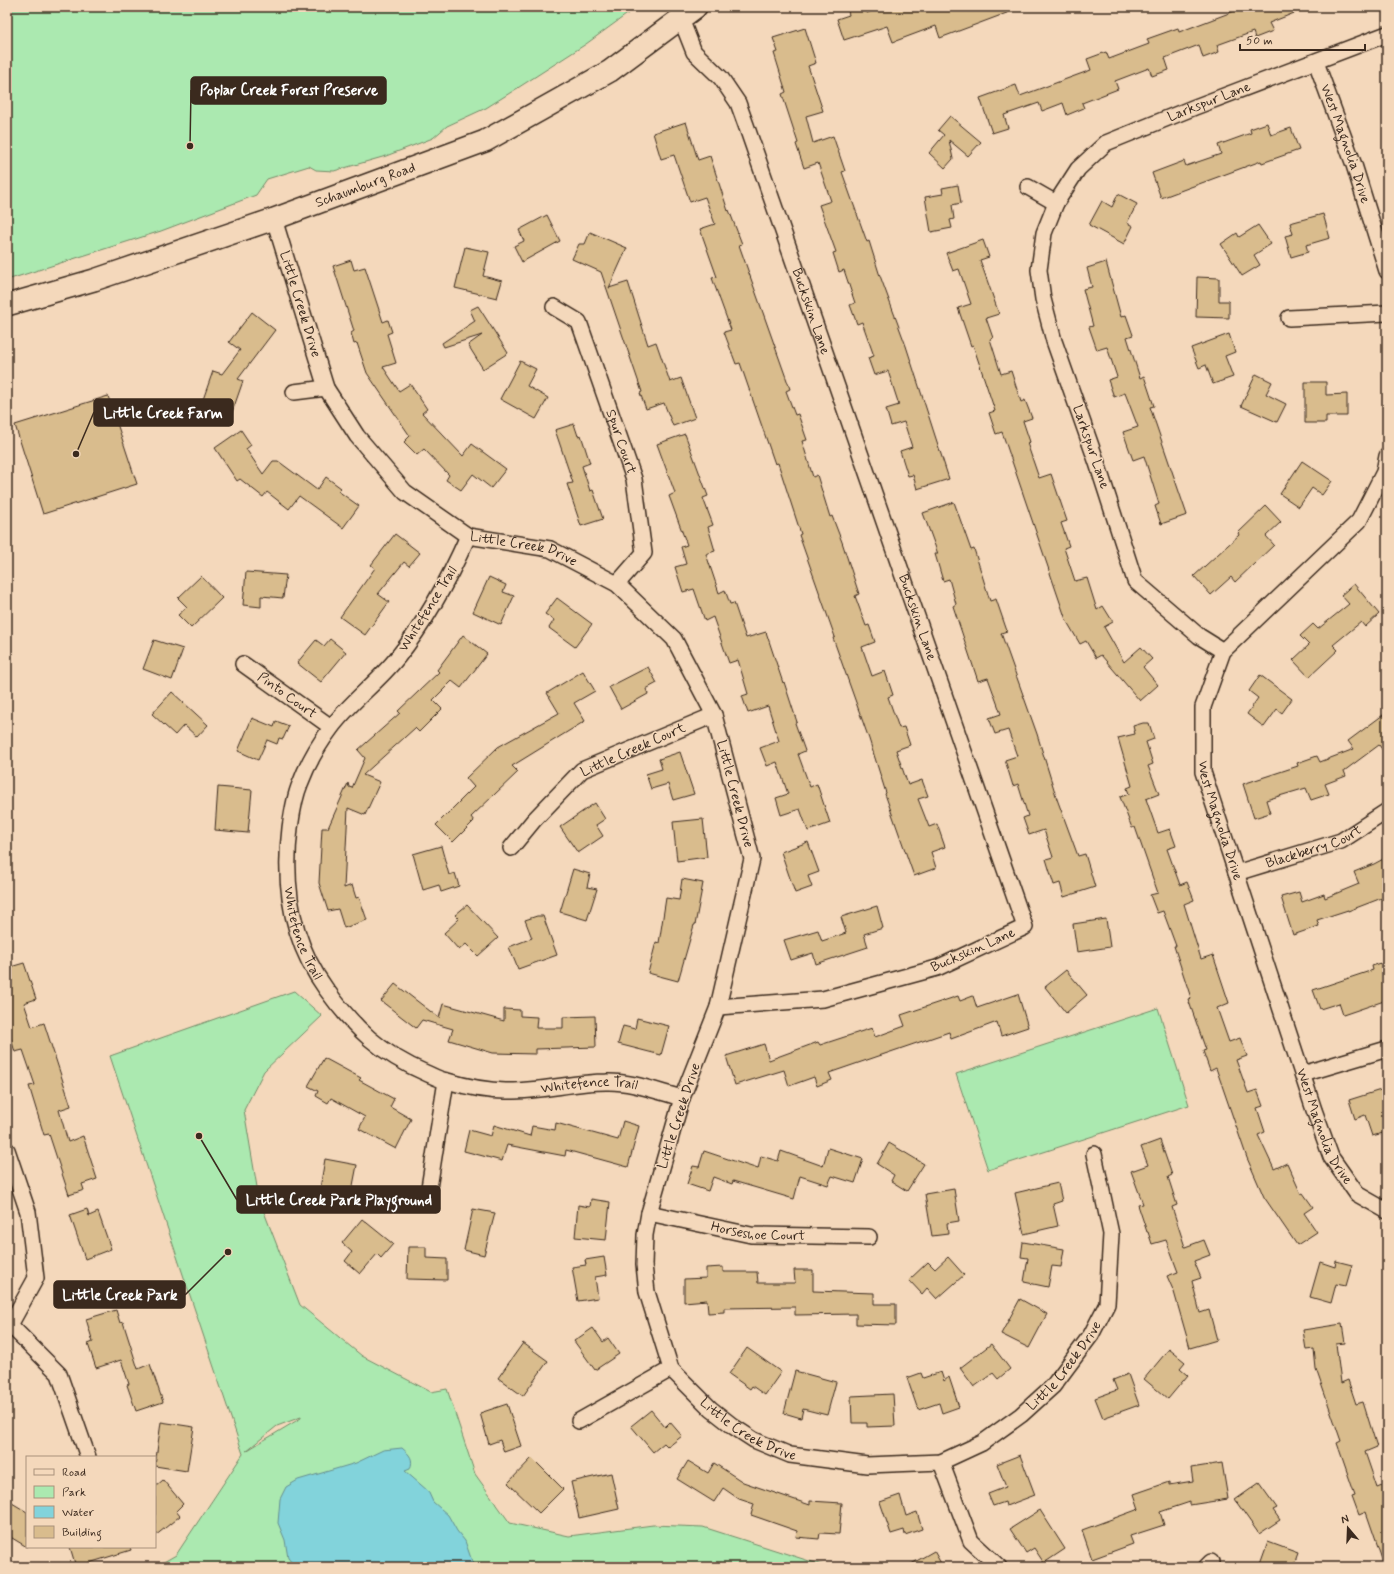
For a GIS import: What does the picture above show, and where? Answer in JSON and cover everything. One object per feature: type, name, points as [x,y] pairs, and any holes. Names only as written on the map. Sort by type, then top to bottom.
[{"type":"main road","name":"Schaumburg Road","points":[[7,305],[94,280],[274,219],[485,141],[610,71],[688,13]]},
{"type":"street","name":"Buckskin Lane","points":[[688,13],[694,52],[721,78],[738,103],[1024,928],[937,968],[830,997],[718,1008]]},
{"type":"street","name":"Larkspur Lane","points":[[1223,651],[1199,636],[1135,581],[1097,463],[1054,341],[1043,299],[1040,270],[1044,233],[1056,203],[1078,169],[1106,143],[1195,107],[1387,34]]},
{"type":"street","name":"West Magnolia Drive","points":[[1316,62],[1358,179],[1387,271]]},
{"type":"street","points":[[1028,187],[1056,203]]},
{"type":"street","name":"Little Creek Drive","points":[[274,219],[326,388],[357,436],[405,492],[468,536],[550,549],[617,584],[674,639],[714,715],[752,859],[718,1008],[682,1098],[649,1213],[645,1235],[644,1257],[647,1292],[671,1369],[711,1409],[734,1427],[754,1440],[790,1455],[868,1465],[941,1462],[982,1443],[1022,1415],[1053,1386],[1091,1335],[1107,1304],[1111,1234],[1094,1154]]},
{"type":"street","name":"Spur Court","points":[[554,308],[579,322],[634,479],[644,553],[617,584]]},
{"type":"street","points":[[1289,318],[1387,313]]},
{"type":"street","points":[[294,392],[326,388]]},
{"type":"street","name":"West Magnolia Drive","points":[[1387,456],[1384,472],[1359,521],[1223,651],[1203,707],[1203,772],[1331,1157],[1357,1194],[1387,1211]]},
{"type":"street","name":"Whitefence Trail","points":[[468,536],[448,581],[413,636],[395,660],[331,727],[299,785],[292,811],[287,853],[287,880],[296,930],[308,959],[336,1004],[368,1039],[416,1069],[446,1081],[505,1091],[608,1081],[633,1085],[682,1098]]},
{"type":"street","name":"Pinto Court","points":[[243,664],[331,727]]},
{"type":"street","name":"Little Creek Court","points":[[511,848],[534,820],[582,770],[714,715]]},
{"type":"street","name":"Blackberry Court","points":[[1236,873],[1341,841],[1387,811]]},
{"type":"street","points":[[1303,1074],[1387,1049]]},
{"type":"street","points":[[428,1194],[446,1081]]},
{"type":"street","points":[[7,1150],[28,1212],[36,1278],[8,1326],[59,1374],[88,1456]]},
{"type":"street","name":"Horseshoe Court","points":[[649,1213],[751,1235],[869,1237]]},
{"type":"street","points":[[579,1421],[671,1369]]},
{"type":"street","points":[[941,1462],[971,1541],[999,1567]]},
{"type":"green space","points":[[7,7],[637,7],[586,44],[513,91],[486,108],[447,126],[433,138],[386,156],[334,171],[316,170],[309,166],[267,179],[256,195],[161,231],[7,280]]},
{"type":"green space","points":[[294,991],[322,1016],[264,1071],[244,1110],[259,1199],[300,1305],[362,1356],[431,1392],[447,1389],[475,1474],[510,1523],[569,1536],[653,1525],[703,1527],[828,1567],[155,1567],[176,1555],[243,1454],[110,1056]],"holes":[[[301,1418],[246,1451],[277,1426]]]},
{"type":"green space","points":[[1158,1008],[1189,1105],[988,1170],[956,1074]]},
{"type":"water","points":[[402,1448],[409,1455],[412,1462],[410,1469],[405,1471],[428,1491],[433,1502],[448,1515],[457,1531],[465,1541],[474,1567],[291,1567],[292,1563],[288,1558],[285,1540],[278,1523],[280,1499],[286,1487],[298,1480],[356,1463],[383,1450]]},
{"type":"building","points":[[847,7],[865,7],[867,13],[882,7],[1020,8],[940,38],[936,26],[893,42],[887,26],[844,40],[837,19],[849,15]]},
{"type":"building","points":[[1245,7],[1307,8],[1269,23],[1273,31],[1255,38],[1253,32],[1217,45],[1219,52],[1203,58],[1199,45],[1165,58],[1169,70],[1152,76],[1149,68],[1115,81],[1118,89],[1082,103],[1084,108],[1067,115],[1063,103],[1042,111],[1039,103],[1004,115],[1008,128],[992,133],[980,98],[1016,85],[1020,96],[1091,70],[1087,59],[1106,52],[1109,59],[1149,44],[1147,39],[1178,28],[1179,32]]},
{"type":"building","points":[[805,28],[816,63],[808,66],[823,111],[806,116],[813,143],[833,136],[845,171],[842,172],[867,242],[869,241],[879,273],[906,346],[949,479],[917,489],[913,475],[908,476],[900,451],[912,447],[904,422],[891,426],[886,409],[899,405],[888,371],[874,375],[868,358],[874,356],[862,322],[857,324],[850,305],[855,303],[844,270],[839,272],[833,253],[836,252],[819,205],[831,201],[818,163],[804,168],[796,144],[798,143],[782,94],[786,92],[774,53],[778,52],[773,38]]},
{"type":"building","points":[[950,116],[981,142],[968,156],[949,140],[953,159],[945,168],[929,153],[944,135],[938,130]]},
{"type":"building","points":[[686,122],[698,160],[710,156],[728,211],[729,210],[742,244],[739,245],[790,389],[786,391],[795,415],[798,414],[807,440],[802,441],[813,477],[817,475],[830,517],[832,516],[842,542],[859,594],[855,596],[866,626],[869,625],[875,642],[862,647],[872,676],[885,671],[893,695],[888,697],[899,728],[904,727],[910,745],[896,750],[908,785],[922,780],[928,796],[918,799],[929,827],[937,824],[945,847],[931,852],[936,868],[914,876],[885,794],[886,793],[869,739],[833,638],[835,637],[799,535],[801,534],[778,463],[775,464],[740,363],[736,364],[724,332],[731,330],[712,278],[717,277],[700,229],[715,224],[705,197],[690,202],[674,155],[661,159],[653,133]]},
{"type":"building","points":[[1267,123],[1271,135],[1291,128],[1299,150],[1262,163],[1261,161],[1161,198],[1152,173],[1184,161],[1186,166],[1221,154],[1218,145],[1251,133],[1250,129]]},
{"type":"building","points":[[958,185],[961,203],[952,205],[954,219],[950,220],[952,228],[931,232],[925,197],[943,194],[942,188]]},
{"type":"building","points":[[1118,194],[1137,204],[1127,223],[1133,226],[1124,244],[1089,225],[1102,201],[1112,207]]},
{"type":"building","points":[[1323,214],[1330,238],[1306,245],[1308,252],[1291,257],[1285,236],[1293,234],[1290,223]]},
{"type":"building","points":[[547,215],[560,241],[522,262],[514,246],[524,241],[519,230]]},
{"type":"building","points":[[1258,225],[1271,244],[1254,255],[1260,265],[1242,276],[1221,244],[1237,233],[1239,237]]},
{"type":"building","points":[[590,232],[627,248],[609,288],[628,282],[648,345],[656,342],[670,382],[681,378],[695,418],[673,426],[664,403],[646,409],[640,393],[642,392],[601,272],[572,259],[579,244],[585,244]]},
{"type":"building","points":[[983,240],[989,257],[980,260],[999,314],[986,318],[993,338],[990,339],[1001,374],[1011,371],[1021,402],[1025,400],[1032,418],[1023,421],[1030,442],[1027,443],[1039,478],[1051,474],[1067,521],[1061,523],[1069,546],[1064,548],[1075,581],[1087,578],[1097,610],[1103,606],[1113,622],[1104,627],[1124,662],[1141,647],[1152,659],[1143,667],[1158,685],[1140,701],[1101,655],[1096,658],[1086,641],[1080,644],[1066,620],[1002,432],[996,434],[989,413],[995,411],[973,345],[971,346],[958,308],[971,304],[959,269],[953,271],[946,253]]},
{"type":"building","points":[[465,247],[489,252],[483,276],[502,281],[497,298],[455,288]]},
{"type":"building","points":[[351,260],[354,270],[365,267],[383,322],[388,320],[392,332],[387,334],[396,363],[383,367],[399,391],[410,384],[427,409],[422,413],[463,456],[472,444],[506,469],[491,488],[473,474],[461,490],[446,480],[449,475],[424,449],[417,455],[404,442],[410,436],[367,373],[357,343],[354,344],[351,333],[354,331],[333,266]]},
{"type":"building","points":[[1106,262],[1121,317],[1126,315],[1133,335],[1127,337],[1140,378],[1144,376],[1154,406],[1150,407],[1187,515],[1161,524],[1155,506],[1159,504],[1144,456],[1133,460],[1123,432],[1138,427],[1125,393],[1114,397],[1108,380],[1117,377],[1107,347],[1097,350],[1089,327],[1093,326],[1083,289],[1092,287],[1087,268]]},
{"type":"building","points":[[1197,277],[1219,278],[1219,301],[1229,301],[1229,318],[1196,317]]},
{"type":"building","points":[[478,306],[508,353],[483,369],[468,345],[482,335],[444,347],[442,343],[475,321],[470,310]]},
{"type":"building","points":[[252,312],[275,330],[238,379],[243,381],[229,421],[199,411],[213,371],[222,374],[240,350],[229,342]]},
{"type":"building","points":[[1229,334],[1235,352],[1225,356],[1233,377],[1213,384],[1206,365],[1199,368],[1191,348]]},
{"type":"building","points":[[520,361],[536,369],[527,386],[548,398],[536,419],[500,399]]},
{"type":"building","points":[[1256,374],[1272,382],[1266,394],[1286,404],[1277,422],[1241,406]]},
{"type":"building","points":[[1305,382],[1326,382],[1326,395],[1347,394],[1347,416],[1326,416],[1326,423],[1305,423]]},
{"type":"building","points":[[108,396],[137,484],[43,514],[15,425]]},
{"type":"building","points":[[574,424],[578,436],[581,435],[590,463],[582,466],[590,491],[593,490],[603,519],[581,526],[567,484],[573,483],[555,430]]},
{"type":"building","points":[[241,430],[251,445],[246,449],[263,474],[273,461],[278,461],[317,490],[326,477],[341,488],[338,491],[359,506],[343,528],[299,496],[289,509],[267,492],[263,497],[240,479],[237,481],[215,448]]},
{"type":"building","points":[[685,434],[708,496],[703,498],[713,525],[708,527],[715,551],[706,554],[719,593],[725,590],[730,604],[734,603],[746,638],[766,632],[783,683],[784,682],[797,722],[795,723],[805,751],[798,754],[810,787],[817,784],[830,823],[808,831],[800,809],[781,815],[776,798],[788,794],[777,762],[767,766],[760,748],[779,741],[768,706],[748,713],[742,696],[748,694],[738,660],[729,663],[713,617],[705,621],[694,589],[683,592],[675,567],[686,564],[681,547],[687,545],[669,496],[675,493],[657,444]]},
{"type":"building","points":[[1302,461],[1332,481],[1322,495],[1312,488],[1299,507],[1280,494]]},
{"type":"building","points":[[954,502],[971,550],[974,549],[990,601],[996,599],[1007,631],[1001,633],[1037,734],[1057,799],[1078,856],[1085,854],[1095,887],[1064,897],[1060,883],[1054,885],[1046,859],[1053,857],[1044,830],[1029,835],[1023,818],[1028,816],[1018,784],[1013,786],[1005,760],[1017,756],[1008,730],[995,734],[989,718],[1001,714],[988,678],[978,681],[953,606],[956,604],[949,579],[943,581],[935,554],[938,554],[923,513]]},
{"type":"building","points":[[1266,506],[1281,522],[1266,536],[1274,545],[1235,582],[1231,577],[1211,595],[1194,576],[1239,535],[1238,533]]},
{"type":"building","points":[[395,534],[420,553],[409,566],[404,562],[378,594],[389,602],[365,635],[340,617],[375,568],[371,565]]},
{"type":"building","points":[[246,572],[286,575],[283,598],[261,596],[261,607],[243,605]]},
{"type":"building","points":[[201,576],[222,598],[191,628],[178,615],[187,607],[178,598]]},
{"type":"building","points":[[489,577],[506,585],[503,592],[514,596],[501,625],[473,612]]},
{"type":"building","points":[[1354,584],[1379,614],[1365,627],[1361,622],[1333,645],[1338,650],[1309,677],[1293,660],[1309,645],[1300,636],[1313,624],[1318,629],[1349,604],[1341,595]]},
{"type":"building","points":[[557,598],[592,624],[575,647],[549,628],[554,620],[545,614]]},
{"type":"building","points":[[463,635],[487,654],[461,688],[452,681],[433,700],[442,709],[419,732],[415,728],[363,775],[380,782],[365,815],[348,808],[344,888],[352,885],[356,898],[359,897],[367,920],[344,928],[338,909],[328,911],[319,883],[322,828],[328,828],[348,783],[349,787],[352,788],[365,758],[358,750],[400,713],[398,711],[439,672],[437,670]]},
{"type":"building","points":[[330,639],[346,652],[321,682],[297,663],[316,640],[324,646]]},
{"type":"building","points":[[154,640],[183,649],[172,680],[143,669]]},
{"type":"building","points":[[648,667],[657,683],[646,689],[648,694],[621,709],[609,687]]},
{"type":"building","points":[[583,671],[595,691],[574,703],[585,721],[512,766],[518,772],[471,817],[474,821],[453,842],[436,825],[474,787],[466,778],[498,747],[559,713],[547,693]]},
{"type":"building","points":[[1260,675],[1292,699],[1282,713],[1277,709],[1264,727],[1247,714],[1258,698],[1249,691]]},
{"type":"building","points":[[172,692],[208,725],[197,737],[184,725],[175,735],[152,714]]},
{"type":"building","points":[[1387,712],[1387,756],[1379,745],[1344,771],[1346,776],[1325,784],[1329,794],[1311,800],[1306,788],[1266,800],[1270,813],[1254,818],[1243,784],[1298,766],[1297,763],[1317,756],[1320,762],[1354,749],[1348,741]]},
{"type":"building","points":[[252,718],[274,727],[276,721],[289,726],[283,739],[279,738],[277,744],[267,740],[258,760],[238,751]]},
{"type":"building","points":[[1149,723],[1154,739],[1146,742],[1153,764],[1148,766],[1159,794],[1146,799],[1158,833],[1170,829],[1176,846],[1167,849],[1180,885],[1187,882],[1194,900],[1184,904],[1201,959],[1213,955],[1229,1003],[1217,1008],[1229,1042],[1240,1038],[1247,1056],[1236,1060],[1248,1093],[1257,1090],[1263,1106],[1257,1108],[1265,1132],[1258,1135],[1274,1169],[1287,1163],[1301,1194],[1303,1193],[1313,1207],[1304,1213],[1317,1232],[1297,1245],[1264,1197],[1247,1158],[1216,1068],[1210,1071],[1203,1051],[1206,1050],[1188,999],[1191,998],[1174,946],[1176,946],[1163,911],[1157,913],[1150,895],[1158,893],[1135,827],[1132,828],[1120,797],[1129,794],[1127,788],[1132,786],[1118,738],[1135,734],[1133,726]]},
{"type":"building","points":[[680,752],[694,794],[673,800],[668,784],[651,789],[646,774],[662,769],[659,759]]},
{"type":"building","points":[[218,787],[252,790],[248,833],[215,830]]},
{"type":"building","points":[[595,803],[605,819],[596,825],[603,836],[578,853],[560,827]]},
{"type":"building","points":[[703,819],[707,857],[677,861],[673,822]]},
{"type":"building","points":[[808,842],[819,872],[808,876],[812,887],[795,893],[781,852]]},
{"type":"building","points":[[441,846],[449,875],[455,873],[459,886],[441,892],[439,885],[423,890],[413,854]]},
{"type":"building","points":[[1387,857],[1387,896],[1348,911],[1317,920],[1319,926],[1293,935],[1281,897],[1299,892],[1302,902],[1324,894],[1325,898],[1359,884],[1354,872]]},
{"type":"building","points":[[573,869],[590,874],[587,887],[597,889],[587,920],[560,912]]},
{"type":"building","points":[[682,879],[703,883],[695,925],[678,981],[648,973],[656,942],[659,943],[666,898],[679,900]]},
{"type":"building","points":[[467,905],[498,938],[478,956],[466,944],[459,950],[444,933],[459,919],[455,915]]},
{"type":"building","points":[[877,906],[883,928],[864,934],[868,947],[816,964],[813,953],[791,960],[784,940],[818,930],[822,941],[846,933],[841,917]]},
{"type":"building","points":[[537,916],[543,916],[557,955],[518,969],[509,947],[532,938],[525,920]]},
{"type":"building","points":[[1106,919],[1110,947],[1077,952],[1073,924]]},
{"type":"building","points":[[1387,961],[1387,1003],[1384,1004],[1384,1001],[1343,1015],[1339,1003],[1320,1009],[1313,990],[1373,970],[1372,966]]},
{"type":"building","points":[[24,963],[36,999],[24,1003],[32,1027],[44,1023],[71,1106],[59,1110],[68,1142],[83,1136],[97,1179],[82,1184],[84,1190],[69,1195],[49,1134],[44,1135],[29,1086],[35,1085],[23,1050],[15,1052],[7,1026],[7,968]]},
{"type":"building","points":[[1066,970],[1087,995],[1066,1013],[1045,987]]},
{"type":"building","points":[[395,984],[439,1018],[443,1004],[504,1021],[504,1009],[520,1010],[520,1016],[537,1017],[536,1028],[563,1028],[563,1017],[595,1016],[596,1047],[536,1049],[536,1054],[493,1053],[449,1040],[453,1029],[422,1020],[416,1028],[381,1001]]},
{"type":"building","points":[[1018,994],[1028,1027],[1001,1036],[997,1022],[951,1039],[949,1032],[829,1073],[832,1080],[817,1086],[814,1077],[789,1086],[784,1070],[735,1085],[726,1056],[764,1044],[769,1060],[818,1042],[820,1045],[872,1028],[875,1037],[905,1026],[901,1015],[958,996],[960,1001],[973,996],[977,1008]]},
{"type":"building","points":[[637,1018],[669,1026],[661,1055],[618,1044],[623,1026],[635,1029]]},
{"type":"building","points":[[324,1058],[361,1078],[359,1080],[394,1099],[390,1107],[411,1119],[396,1149],[359,1129],[365,1117],[331,1098],[328,1103],[316,1096],[318,1091],[308,1086]]},
{"type":"building","points":[[1387,1088],[1387,1132],[1372,1136],[1365,1115],[1355,1119],[1349,1100]]},
{"type":"building","points":[[623,1121],[639,1126],[628,1167],[566,1150],[565,1156],[507,1145],[502,1161],[464,1151],[469,1130],[491,1136],[494,1125],[530,1136],[532,1126],[555,1130],[556,1123],[618,1140]]},
{"type":"building","points":[[1160,1140],[1172,1175],[1168,1177],[1177,1205],[1172,1207],[1185,1247],[1204,1240],[1210,1255],[1194,1261],[1201,1278],[1192,1281],[1200,1313],[1209,1310],[1217,1340],[1190,1348],[1174,1292],[1167,1276],[1178,1272],[1166,1240],[1152,1244],[1138,1205],[1143,1204],[1131,1171],[1148,1165],[1141,1147]]},
{"type":"building","points":[[889,1143],[924,1164],[907,1191],[891,1181],[894,1175],[877,1164]]},
{"type":"building","points":[[828,1148],[863,1159],[855,1183],[832,1176],[828,1185],[800,1176],[794,1199],[733,1181],[732,1184],[713,1177],[708,1191],[687,1184],[693,1166],[699,1167],[704,1151],[758,1169],[761,1156],[778,1161],[781,1151],[823,1166]]},
{"type":"building","points":[[325,1159],[357,1165],[349,1206],[318,1200]]},
{"type":"building","points":[[1058,1183],[1062,1201],[1053,1204],[1058,1226],[1024,1234],[1015,1193]]},
{"type":"building","points":[[954,1189],[959,1221],[947,1223],[948,1234],[932,1236],[925,1194]]},
{"type":"building","points":[[591,1199],[610,1202],[606,1240],[575,1237],[578,1205],[590,1207]]},
{"type":"building","points":[[87,1209],[89,1216],[98,1212],[111,1249],[85,1259],[70,1215]]},
{"type":"building","points":[[473,1209],[495,1213],[484,1255],[464,1250]]},
{"type":"building","points":[[362,1219],[393,1244],[381,1258],[377,1254],[360,1274],[345,1261],[352,1252],[342,1243]]},
{"type":"building","points":[[1023,1242],[1064,1249],[1061,1267],[1052,1266],[1048,1287],[1024,1282],[1028,1258],[1021,1257]]},
{"type":"building","points":[[408,1247],[426,1247],[426,1258],[447,1259],[447,1280],[407,1279]]},
{"type":"building","points":[[604,1257],[607,1275],[595,1277],[598,1298],[578,1301],[572,1267],[586,1265],[585,1260]]},
{"type":"building","points":[[948,1257],[964,1275],[937,1299],[927,1288],[922,1294],[909,1280],[928,1262],[935,1269]]},
{"type":"building","points":[[1336,1261],[1352,1265],[1346,1286],[1336,1284],[1331,1303],[1310,1297],[1320,1262],[1335,1267]]},
{"type":"building","points":[[723,1267],[723,1272],[757,1272],[758,1283],[795,1283],[794,1270],[813,1270],[813,1291],[874,1293],[874,1304],[896,1304],[896,1325],[856,1324],[856,1314],[795,1315],[795,1307],[724,1308],[724,1312],[708,1313],[707,1300],[684,1302],[684,1279],[706,1278],[706,1268]]},
{"type":"building","points":[[1020,1299],[1047,1314],[1029,1348],[1001,1334]]},
{"type":"building","points":[[116,1310],[120,1323],[123,1322],[138,1369],[150,1364],[163,1402],[136,1411],[127,1385],[129,1384],[121,1360],[96,1368],[88,1344],[93,1342],[86,1319]]},
{"type":"building","points":[[1342,1324],[1345,1343],[1336,1344],[1341,1383],[1348,1380],[1356,1404],[1363,1402],[1377,1447],[1365,1452],[1377,1487],[1387,1483],[1387,1567],[1385,1567],[1366,1512],[1359,1515],[1352,1496],[1355,1495],[1337,1443],[1341,1441],[1316,1369],[1314,1349],[1306,1350],[1303,1330]]},
{"type":"building","points":[[593,1328],[603,1342],[608,1338],[619,1354],[595,1370],[574,1341]]},
{"type":"building","points":[[523,1343],[548,1361],[523,1396],[498,1378]]},
{"type":"building","points":[[991,1344],[1010,1369],[998,1379],[993,1373],[974,1387],[960,1368]]},
{"type":"building","points":[[747,1348],[781,1372],[765,1395],[752,1386],[750,1389],[729,1374]]},
{"type":"building","points":[[1169,1349],[1185,1362],[1180,1368],[1188,1375],[1168,1399],[1144,1379]]},
{"type":"building","points":[[795,1371],[836,1382],[827,1415],[803,1409],[801,1418],[784,1413]]},
{"type":"building","points":[[941,1372],[944,1381],[949,1377],[959,1407],[942,1413],[939,1403],[918,1410],[907,1378],[921,1373],[923,1378]]},
{"type":"building","points":[[1128,1374],[1139,1405],[1103,1418],[1095,1398],[1117,1390],[1113,1380]]},
{"type":"building","points":[[893,1394],[895,1426],[867,1427],[867,1423],[852,1423],[851,1396]]},
{"type":"building","points":[[507,1404],[521,1446],[504,1452],[500,1440],[489,1444],[480,1413]]},
{"type":"building","points":[[651,1410],[665,1427],[670,1422],[682,1436],[668,1447],[664,1443],[653,1452],[631,1426]]},
{"type":"building","points":[[161,1422],[194,1427],[187,1471],[156,1466]]},
{"type":"building","points":[[1020,1455],[1035,1495],[1006,1506],[1005,1502],[993,1506],[988,1494],[1006,1487],[997,1464]]},
{"type":"building","points":[[532,1458],[563,1489],[539,1513],[508,1483]]},
{"type":"building","points":[[688,1461],[708,1473],[714,1463],[743,1482],[810,1505],[810,1501],[842,1503],[839,1534],[820,1533],[819,1539],[796,1537],[797,1531],[751,1515],[754,1504],[739,1499],[723,1488],[714,1502],[677,1479]]},
{"type":"building","points":[[1222,1463],[1228,1499],[1190,1505],[1190,1502],[1160,1512],[1164,1525],[1130,1536],[1133,1544],[1092,1559],[1082,1530],[1139,1509],[1134,1494],[1169,1482],[1169,1485],[1193,1481],[1191,1468]]},
{"type":"building","points":[[611,1473],[619,1509],[579,1518],[571,1482]]},
{"type":"building","points":[[163,1480],[183,1504],[176,1511],[180,1516],[156,1535],[156,1486]]},
{"type":"building","points":[[1259,1483],[1277,1508],[1273,1510],[1280,1520],[1259,1534],[1235,1500]]},
{"type":"building","points":[[900,1495],[906,1516],[917,1512],[922,1529],[905,1535],[904,1530],[891,1534],[880,1502]]},
{"type":"building","points":[[7,1500],[26,1511],[26,1546],[7,1535]]},
{"type":"building","points":[[1040,1510],[1065,1549],[1044,1563],[1034,1548],[1026,1553],[1010,1529]]},
{"type":"building","points":[[1268,1542],[1298,1553],[1293,1567],[1259,1567]]},
{"type":"building","points":[[70,1548],[130,1548],[131,1550],[76,1567]]},
{"type":"building","points":[[934,1551],[943,1567],[906,1567]]},
{"type":"place","name":"Poplar Creek Forest Preserve","points":[[190,146]]},
{"type":"place","name":"Little Creek Farm","points":[[76,454]]},
{"type":"place","name":"Little Creek Park Playground","points":[[199,1136]]},
{"type":"place","name":"Little Creek Park","points":[[228,1252]]}]
